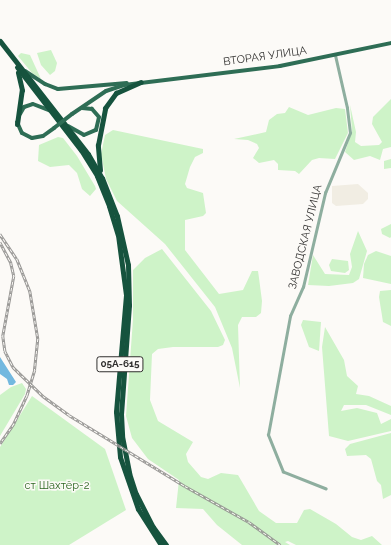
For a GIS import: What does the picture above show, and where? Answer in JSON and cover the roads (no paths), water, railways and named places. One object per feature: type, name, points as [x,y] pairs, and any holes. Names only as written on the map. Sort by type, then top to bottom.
[{"type":"highway","name":"05А-615","points":[[0,41],[68,126],[100,173],[117,216],[128,265],[129,305],[121,414],[125,458],[136,494],[153,527],[166,545]]},
{"type":"highway","name":"05А-615","points":[[0,46],[54,114],[97,176],[118,235],[126,295],[116,412],[120,457],[131,494],[147,526],[161,545]]},
{"type":"highway","points":[[14,64],[22,90],[17,124]]},
{"type":"highway","points":[[100,173],[98,145],[105,108],[116,93],[141,82]]},
{"type":"main road","name":"ВТОРАЯ УЛИЦА","points":[[141,82],[280,66],[391,43]]},
{"type":"main road","points":[[24,71],[45,84],[58,89],[141,82]]},
{"type":"main road","points":[[54,114],[38,104],[28,105],[21,111],[17,124],[22,132],[32,138],[43,136],[80,108],[106,91],[141,82]]},
{"type":"main road","points":[[68,126],[84,135],[96,130],[100,121],[96,112],[86,107],[80,108]]},
{"type":"street","name":"ЗАВОДСКАЯ УЛИЦА","points":[[326,489],[283,472],[268,435],[290,316],[303,287],[325,193],[350,133],[347,108],[335,55]]},
{"type":"water","points":[[0,357],[16,382],[13,385],[9,385],[7,379],[0,374]]},
{"type":"railway","points":[[0,234],[17,259],[30,291],[38,339],[35,370],[27,396],[14,424],[0,444]]},
{"type":"railway","points":[[0,242],[11,263],[14,276],[3,336],[5,351],[13,367],[43,396],[69,415],[185,486],[249,522],[281,545]]},
{"type":"park label","name":"ст Шахтёр-2","points":[[57,486]]}]
